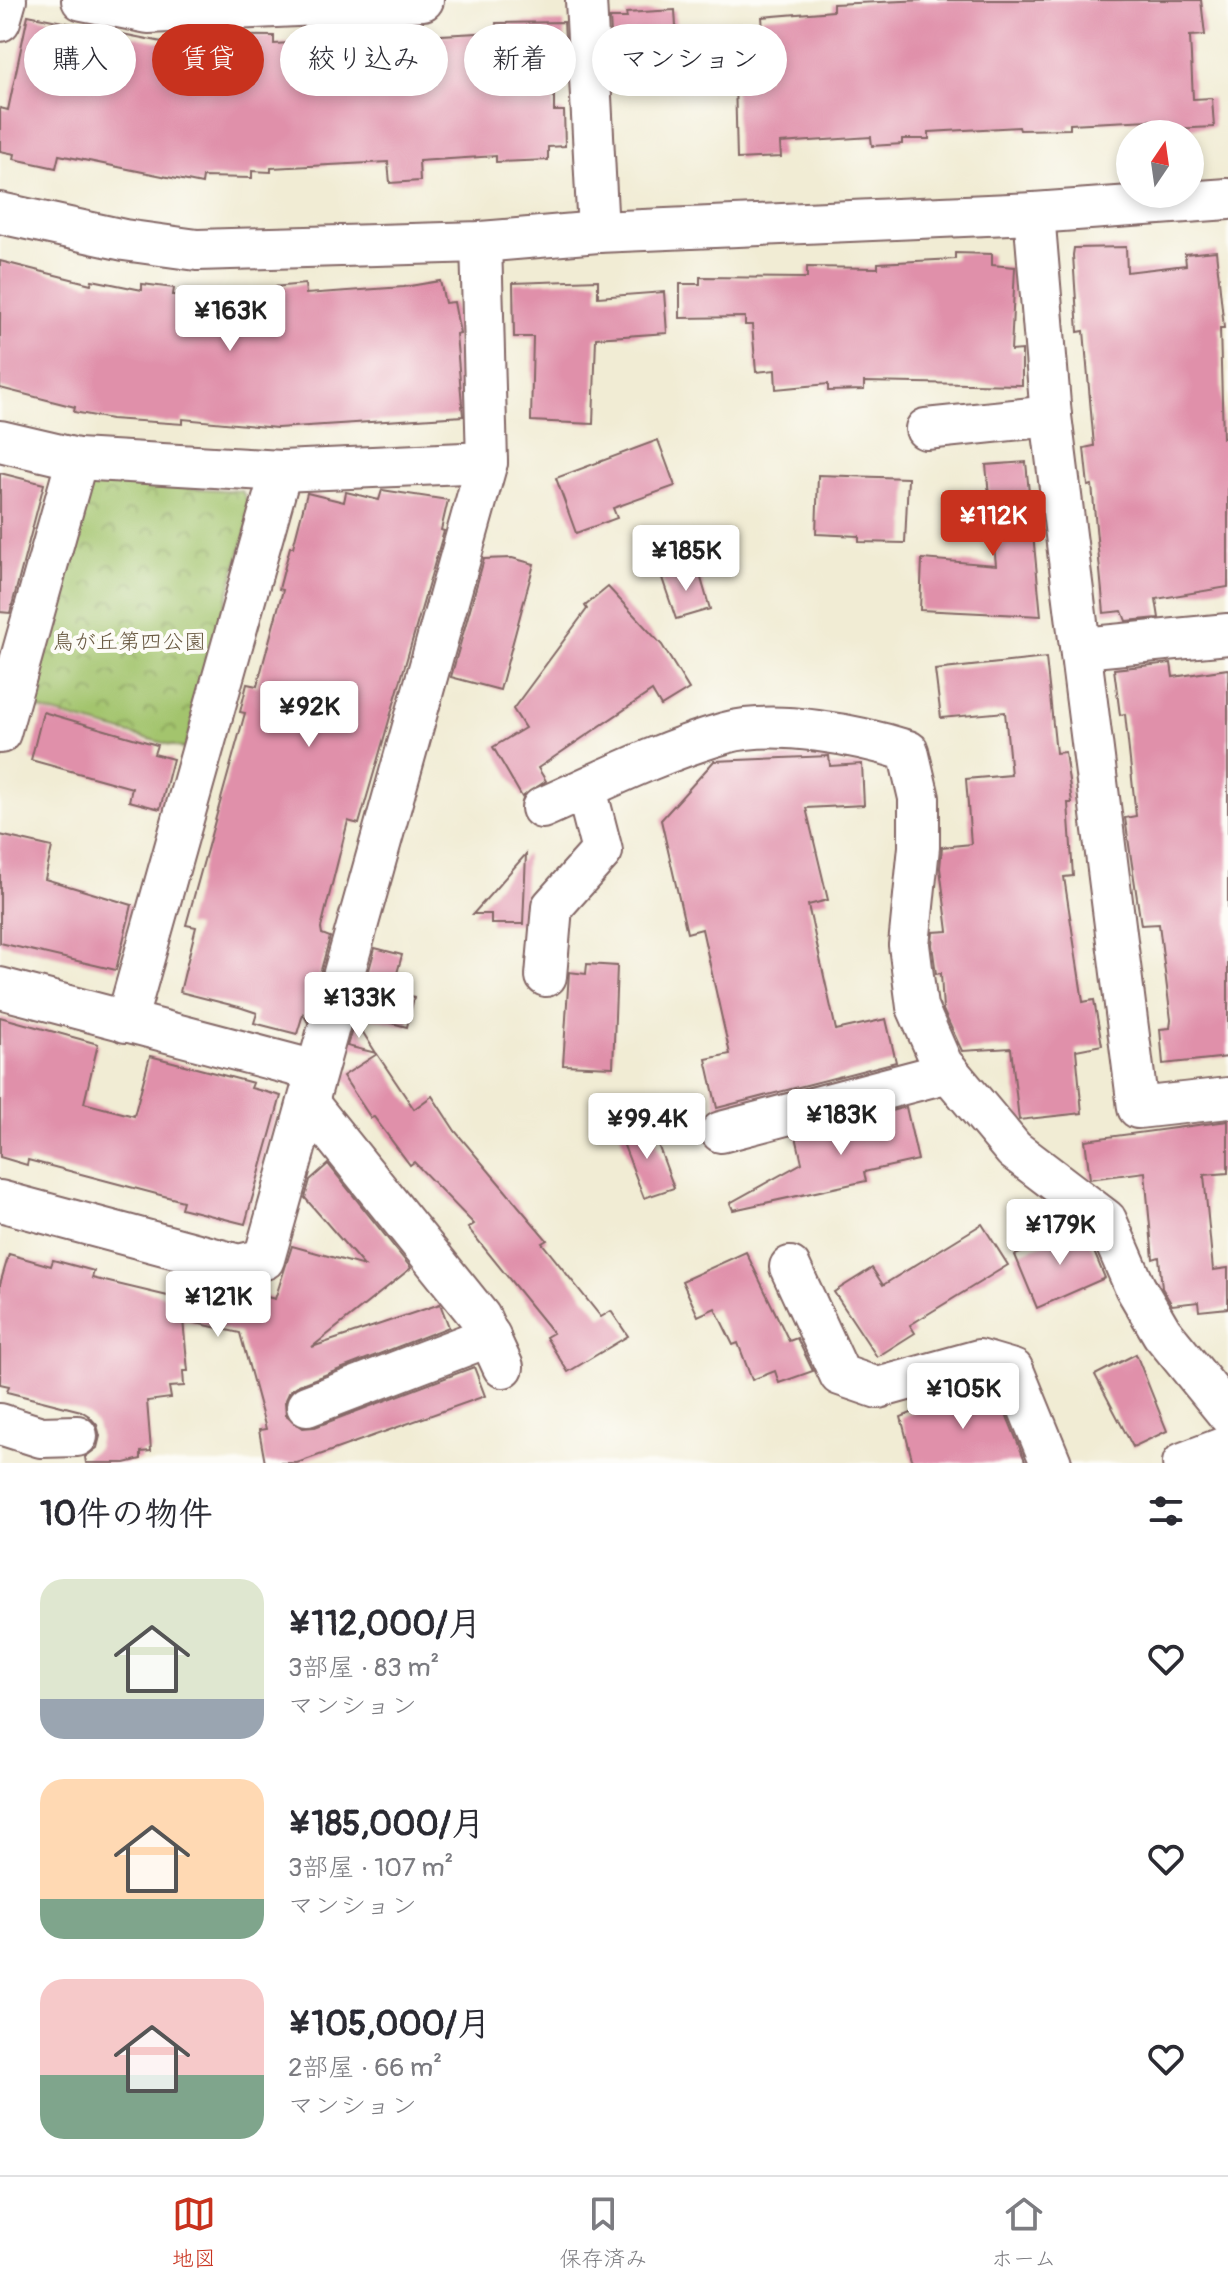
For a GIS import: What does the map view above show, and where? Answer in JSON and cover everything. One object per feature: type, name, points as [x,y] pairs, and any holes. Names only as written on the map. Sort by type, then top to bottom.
[{"type":"street","points":[[0,21],[6,0]]},
{"type":"street","points":[[82,0],[148,13],[423,0]]},
{"type":"street","points":[[586,0],[598,232]]},
{"type":"street","points":[[0,213],[124,240],[197,250],[481,242],[598,232],[1034,213],[1228,199]]},
{"type":"street","points":[[1034,213],[1051,416],[1138,1108],[1228,1098]]},
{"type":"street","points":[[0,1201],[239,1265],[264,1259],[487,462],[481,242]]},
{"type":"street","points":[[926,429],[1051,416]]},
{"type":"street","points":[[0,441],[77,459],[281,471],[487,462]]},
{"type":"street","points":[[0,733],[77,459]]},
{"type":"street","points":[[126,1022],[281,471]]},
{"type":"street","points":[[1082,648],[1228,634]]},
{"type":"street","points":[[542,808],[728,732],[786,729],[874,740],[908,751],[919,798],[919,847],[909,945],[917,1007],[949,1072],[1014,1150],[1106,1220],[1135,1287],[1162,1333],[1228,1414]]},
{"type":"street","points":[[546,976],[552,907],[602,851],[586,789]]},
{"type":"street","points":[[0,988],[126,1022],[312,1087],[480,1317],[497,1351],[307,1406]]},
{"type":"street","points":[[721,1132],[949,1072]]},
{"type":"street","points":[[790,1267],[840,1375],[878,1388],[979,1360],[1013,1370],[1051,1463]]},
{"type":"street","points":[[0,1424],[41,1437],[77,1436]]},
{"type":"street","points":[[1183,1463],[1228,1446]]},
{"type":"green space","name":"鳥が丘第四公園","points":[[96,483],[242,491],[252,510],[185,749],[24,705],[87,488]]},
{"type":"building","points":[[927,0],[1201,0],[1205,35],[1190,36],[1193,99],[1212,98],[1214,127],[1204,127],[1204,120],[1116,120],[1070,124],[1070,129],[1020,130],[1019,127],[929,132],[929,139],[902,139],[902,144],[872,146],[871,137],[780,143],[781,157],[737,159],[735,96],[787,96],[787,24],[763,24],[762,17],[833,11],[833,4]]},
{"type":"building","points":[[675,10],[676,24],[610,24],[610,18],[627,18],[626,13]]},
{"type":"building","points":[[28,15],[73,24],[26,24]]},
{"type":"building","points":[[496,23],[564,24],[496,24]]},
{"type":"building","points":[[24,34],[24,96],[136,96],[136,37],[152,40],[152,96],[264,96],[264,36],[274,36],[274,44],[280,44],[280,96],[448,96],[448,35],[464,34],[464,96],[554,96],[554,111],[564,111],[565,146],[548,147],[548,160],[496,162],[496,156],[419,161],[420,181],[390,183],[388,162],[271,168],[271,172],[252,171],[252,178],[203,177],[202,184],[59,155],[56,168],[14,159],[15,154],[0,151],[0,108],[8,110]]},
{"type":"building","points":[[1126,247],[1127,272],[1186,265],[1185,254],[1216,251],[1224,328],[1220,328],[1223,438],[1228,438],[1228,587],[1156,599],[1159,618],[1126,621],[1122,611],[1104,613],[1092,485],[1088,486],[1084,448],[1094,446],[1084,331],[1078,332],[1073,255],[1074,248]]},
{"type":"building","points":[[955,253],[992,254],[992,265],[1015,267],[1011,351],[1022,350],[1022,385],[864,382],[864,390],[828,391],[828,384],[776,389],[775,370],[756,372],[752,325],[745,325],[745,317],[680,318],[680,284],[700,284],[700,277],[807,278],[807,267],[878,268],[878,263],[955,259]]},
{"type":"building","points":[[0,261],[91,284],[92,280],[142,290],[142,284],[174,288],[173,295],[274,299],[273,287],[305,284],[306,294],[404,287],[440,281],[445,303],[454,302],[460,333],[456,334],[463,416],[277,428],[183,419],[183,424],[111,419],[74,412],[75,407],[0,388]]},
{"type":"building","points":[[598,280],[598,297],[664,292],[667,333],[596,338],[593,424],[531,421],[533,337],[514,337],[513,283]]},
{"type":"building","points":[[658,440],[675,486],[613,508],[617,518],[576,533],[556,478]]},
{"type":"building","points":[[1026,462],[1041,616],[920,610],[922,559],[996,565],[986,465]]},
{"type":"building","points":[[0,473],[44,484],[10,613],[0,612]]},
{"type":"building","points":[[818,475],[908,478],[905,543],[859,542],[859,536],[816,534]]},
{"type":"building","points":[[382,490],[448,500],[441,530],[444,531],[359,824],[348,821],[321,928],[322,934],[330,937],[307,1021],[303,1014],[297,1034],[254,1023],[257,1013],[180,992],[196,927],[186,925],[245,713],[240,712],[247,684],[257,686],[283,590],[279,589],[307,493],[344,502],[346,492],[379,500]]},
{"type":"building","points":[[512,558],[534,564],[500,690],[451,677],[484,559]]},
{"type":"building","points":[[698,568],[710,609],[676,619],[662,578]]},
{"type":"building","points":[[608,587],[662,645],[689,689],[661,706],[652,691],[538,768],[546,781],[522,797],[493,747],[525,728],[513,709],[587,609],[585,606]]},
{"type":"building","points":[[1046,658],[1056,753],[1065,752],[1072,803],[1068,803],[1073,876],[1064,877],[1083,1002],[1094,1000],[1102,1045],[1076,1050],[1082,1113],[1019,1120],[1011,1048],[962,1051],[943,1010],[941,973],[936,974],[932,945],[933,932],[948,931],[940,868],[942,847],[971,844],[966,779],[1011,775],[1005,712],[941,718],[935,670]]},
{"type":"building","points":[[1171,663],[1173,677],[1228,669],[1228,1057],[1163,1064],[1160,1029],[1170,1028],[1171,1020],[1159,924],[1141,925],[1125,818],[1136,816],[1125,714],[1120,715],[1114,669]]},
{"type":"building","points":[[43,712],[157,745],[154,754],[173,759],[160,809],[129,801],[132,788],[31,760]]},
{"type":"building","points":[[829,756],[830,766],[862,764],[864,805],[806,808],[828,900],[808,905],[836,1030],[886,1019],[896,1062],[717,1108],[706,1059],[730,1054],[702,929],[687,933],[661,820],[714,761]]},
{"type":"building","points":[[0,835],[52,847],[45,879],[132,905],[116,970],[0,943]]},
{"type":"building","points":[[526,854],[523,924],[491,924],[491,914],[473,914]]},
{"type":"building","points":[[375,948],[402,955],[396,977],[409,980],[406,994],[414,997],[407,1027],[357,1014]]},
{"type":"building","points":[[587,964],[617,966],[613,1067],[563,1065],[569,972],[586,974]]},
{"type":"building","points":[[0,1017],[98,1044],[84,1103],[134,1116],[150,1056],[253,1083],[251,1088],[281,1096],[245,1224],[181,1208],[183,1201],[28,1160],[27,1165],[0,1157]]},
{"type":"building","points":[[355,1020],[376,1053],[347,1046]]},
{"type":"building","points":[[377,1054],[414,1109],[432,1096],[455,1131],[547,1240],[542,1243],[601,1317],[611,1311],[628,1336],[568,1372],[546,1337],[553,1333],[468,1228],[474,1224],[414,1162],[410,1165],[374,1117],[371,1118],[343,1076]]},
{"type":"building","points":[[906,1107],[918,1160],[864,1172],[866,1181],[733,1210],[730,1203],[802,1163],[796,1136]]},
{"type":"building","points":[[1228,1121],[1228,1173],[1204,1175],[1213,1270],[1228,1268],[1228,1308],[1199,1311],[1198,1302],[1172,1305],[1162,1288],[1159,1257],[1153,1259],[1145,1172],[1090,1179],[1085,1140]]},
{"type":"building","points":[[650,1123],[674,1188],[644,1198],[620,1135]]},
{"type":"building","points":[[328,1164],[411,1268],[312,1347],[440,1304],[449,1327],[299,1385],[290,1391],[285,1402],[286,1415],[303,1428],[315,1427],[474,1367],[485,1396],[297,1463],[265,1463],[259,1430],[266,1429],[240,1333],[183,1320],[188,1371],[183,1371],[184,1386],[169,1387],[171,1398],[147,1401],[151,1451],[141,1452],[141,1459],[125,1463],[86,1463],[85,1457],[97,1448],[100,1436],[97,1425],[89,1416],[81,1411],[7,1392],[9,1386],[0,1384],[0,1284],[9,1254],[51,1266],[53,1260],[94,1271],[92,1278],[172,1297],[175,1282],[186,1285],[188,1277],[275,1299],[292,1246],[364,1266],[305,1198],[310,1180]]},
{"type":"building","points":[[982,1224],[1008,1265],[910,1325],[915,1333],[877,1357],[834,1292],[872,1268],[883,1285]]},
{"type":"building","points":[[1080,1229],[1087,1235],[1105,1278],[1037,1308],[1015,1255]]},
{"type":"building","points":[[746,1252],[789,1341],[797,1338],[813,1371],[779,1383],[775,1371],[752,1380],[738,1343],[733,1345],[715,1308],[698,1316],[682,1281]]},
{"type":"building","points":[[1136,1354],[1167,1431],[1133,1447],[1095,1375]]},
{"type":"building","points":[[981,1385],[990,1392],[996,1389],[1026,1463],[913,1463],[901,1417]]}]
